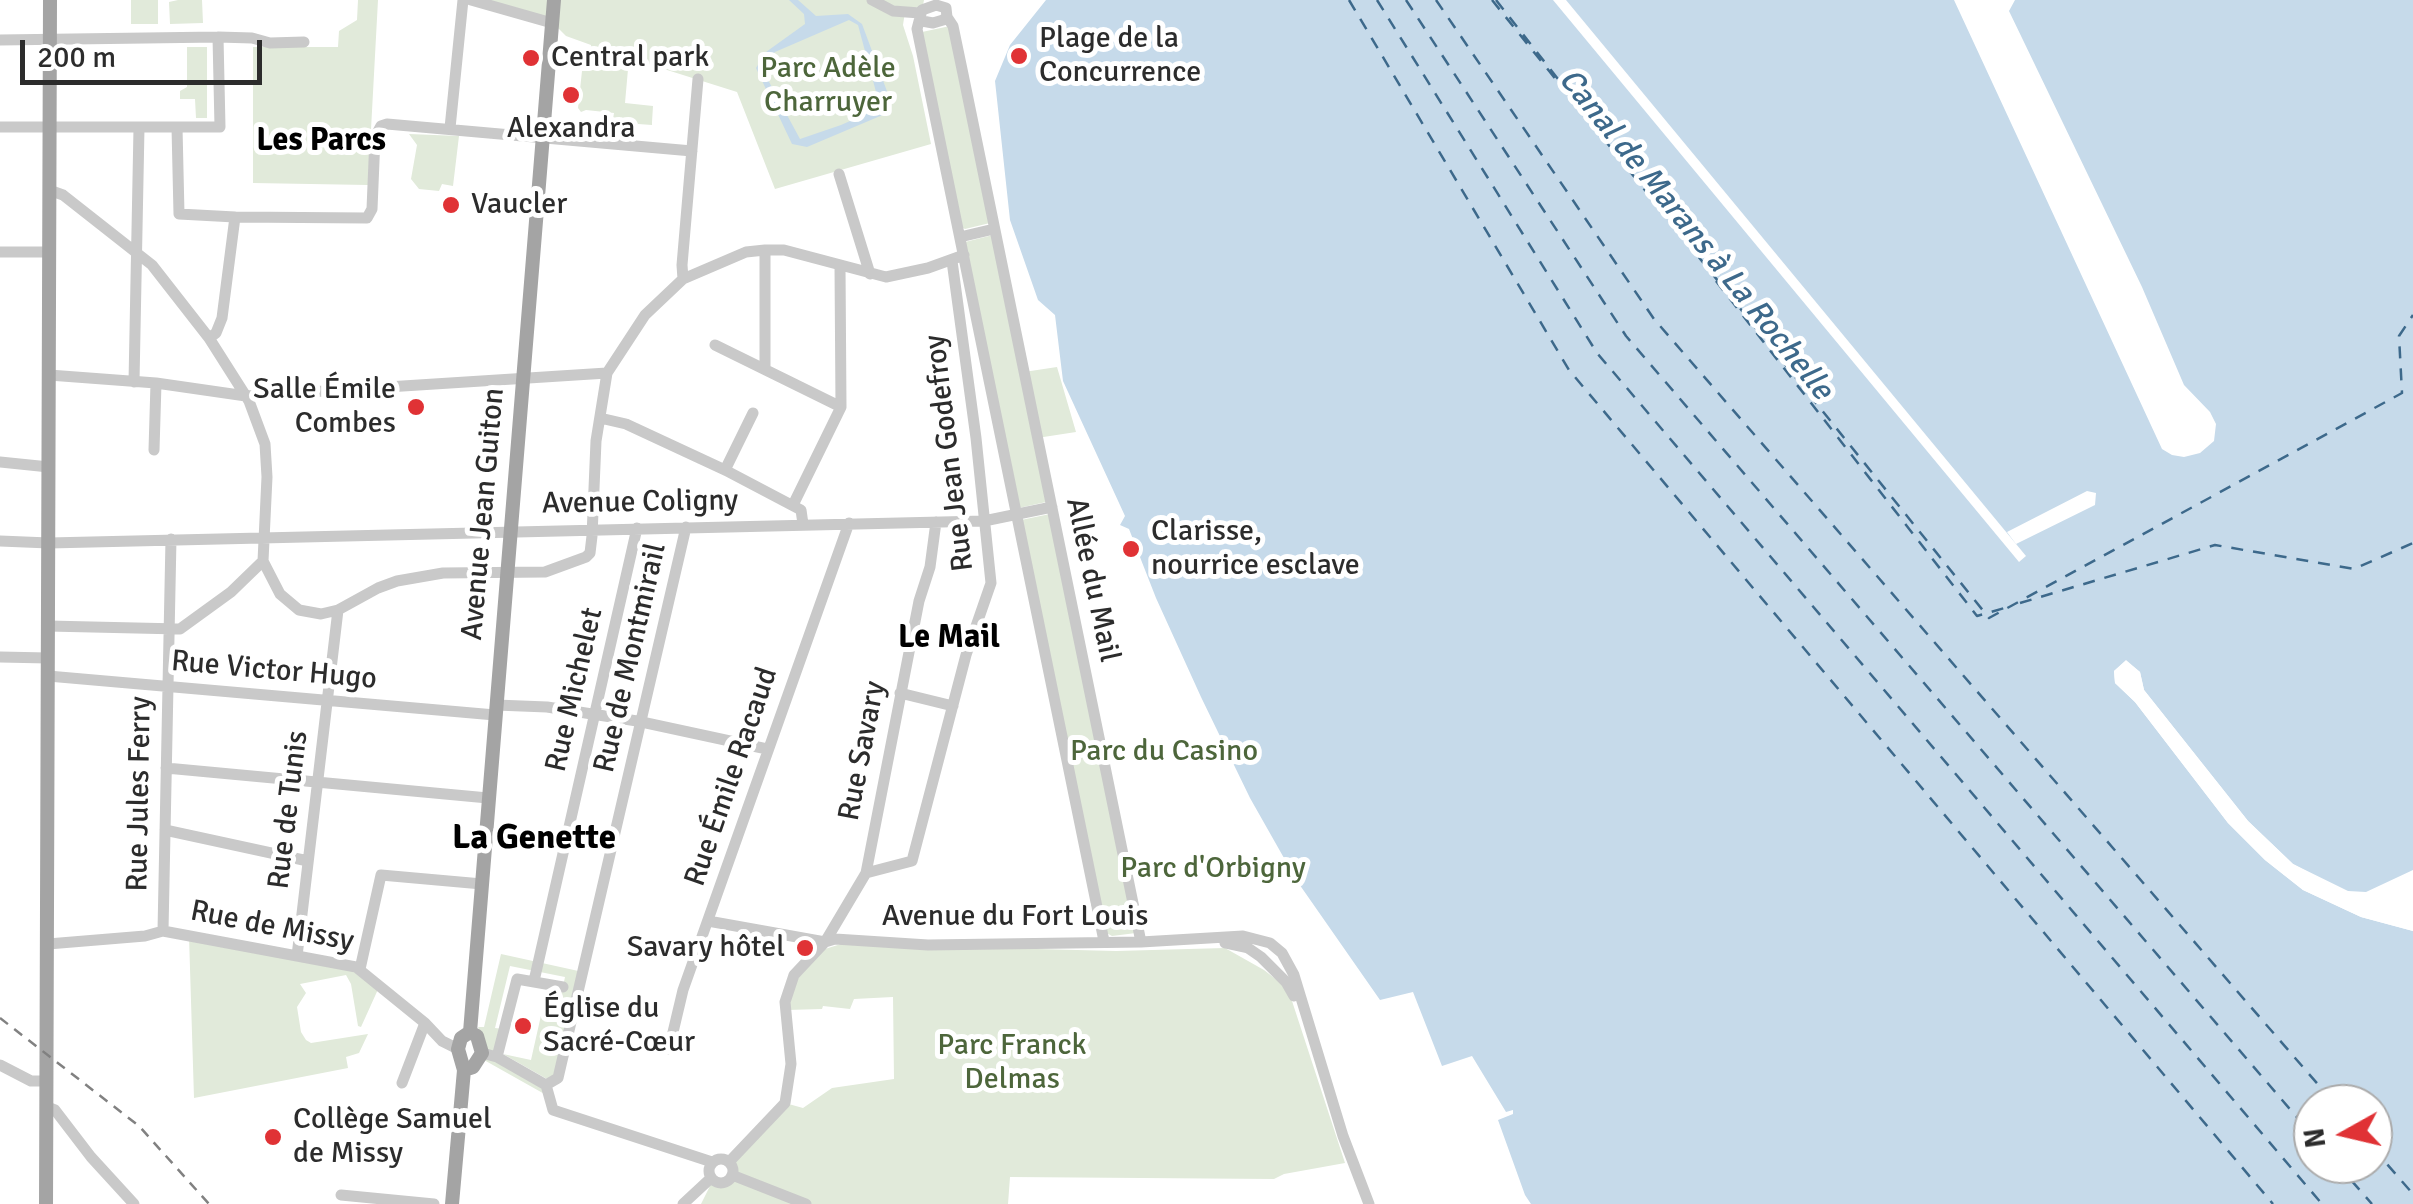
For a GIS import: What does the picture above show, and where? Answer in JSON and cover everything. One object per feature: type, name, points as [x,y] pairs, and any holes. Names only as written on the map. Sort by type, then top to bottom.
[{"type":"main road","points":[[46,1204],[50,0]]},
{"type":"main road","name":"Avenue Jean Guiton","points":[[470,1032],[554,0]]},
{"type":"main road","points":[[452,1204],[464,1070],[458,1049],[464,1034],[470,1032],[476,1036],[482,1052],[473,1067],[464,1070]]},
{"type":"street","points":[[450,128],[463,0]]},
{"type":"street","points":[[471,0],[552,23]]},
{"type":"street","points":[[872,0],[893,11],[924,10]]},
{"type":"street","name":"Allée du Mail","points":[[924,10],[933,24],[946,17],[953,26],[1141,942]]},
{"type":"street","name":"Allée du Mail","points":[[924,10],[918,29],[960,238],[958,258],[1017,514],[1104,940]]},
{"type":"street","points":[[0,127],[220,127],[218,37]]},
{"type":"street","points":[[0,40],[218,37],[304,42]]},
{"type":"street","points":[[683,280],[698,79]]},
{"type":"street","points":[[177,127],[178,214],[235,217],[367,218],[372,209],[375,137],[382,126],[392,124],[692,151]]},
{"type":"street","points":[[134,382],[139,128]]},
{"type":"street","points":[[839,174],[870,274]]},
{"type":"street","points":[[50,190],[63,194],[137,252],[175,290],[210,338],[246,396],[264,444],[268,477],[263,562],[280,594],[298,610],[321,614],[338,610],[397,581],[443,573],[544,572],[576,563],[590,552],[606,373],[645,314],[683,280],[746,252],[764,250],[784,250],[870,274],[899,275],[958,258]]},
{"type":"street","points":[[210,338],[222,318],[235,217]]},
{"type":"street","points":[[960,238],[994,229]]},
{"type":"street","points":[[764,250],[766,368]]},
{"type":"street","points":[[0,252],[49,252]]},
{"type":"street","name":"Rue Jean Godefroy","points":[[866,874],[912,861],[990,583],[958,258]]},
{"type":"street","points":[[793,505],[841,406],[840,266]]},
{"type":"street","points":[[715,345],[841,406]]},
{"type":"street","points":[[49,375],[246,396],[606,373]]},
{"type":"street","points":[[154,450],[156,384]]},
{"type":"street","points":[[725,470],[753,413]]},
{"type":"street","points":[[600,418],[626,424],[793,505],[801,510],[803,524]]},
{"type":"street","points":[[0,462],[49,466]]},
{"type":"street","name":"Avenue Coligny","points":[[0,541],[984,521],[1052,506]]},
{"type":"street","name":"Rue Savary","points":[[866,874],[936,522]]},
{"type":"street","name":"Rue Émile Racaud","points":[[669,1049],[683,990],[849,523]]},
{"type":"street","name":"Rue Michelet","points":[[534,980],[637,528]]},
{"type":"street","name":"Rue de Montmirail","points":[[546,1085],[558,1078],[686,528]]},
{"type":"street","name":"Rue Jules Ferry","points":[[163,931],[171,539]]},
{"type":"street","points":[[48,626],[180,630],[263,562]]},
{"type":"street","name":"Rue de Tunis","points":[[297,956],[338,610]]},
{"type":"street","points":[[0,657],[48,658]]},
{"type":"street","name":"Rue Victor Hugo","points":[[48,676],[328,702],[496,710],[547,707],[767,748]]},
{"type":"street","points":[[900,693],[953,706]]},
{"type":"street","points":[[166,768],[488,798]]},
{"type":"street","points":[[165,830],[308,861]]},
{"type":"street","points":[[728,1162],[786,1103],[791,1064],[787,990],[800,966],[825,942],[866,874]]},
{"type":"street","points":[[360,968],[381,876],[482,884]]},
{"type":"street","name":"Avenue du Fort Louis","points":[[708,921],[825,942],[1104,940],[1206,941],[1241,946],[1260,957],[1286,982],[1307,1023],[1369,1204]]},
{"type":"street","name":"Rue de Missy","points":[[48,944],[163,931],[360,968],[442,1041],[458,1049]]},
{"type":"street","points":[[497,1057],[515,982],[521,978],[563,987]]},
{"type":"street","points":[[402,1084],[424,1022]]},
{"type":"street","points":[[482,1052],[546,1085],[553,1110],[712,1162],[722,1159],[728,1162],[732,1175]]},
{"type":"street","points":[[0,1065],[31,1081],[47,1081]]},
{"type":"street","points":[[47,1107],[56,1110],[134,1204]]},
{"type":"street","points":[[711,1178],[712,1162]]},
{"type":"street","points":[[711,1178],[722,1183],[732,1175]]},
{"type":"street","points":[[732,1175],[806,1204]]},
{"type":"street","points":[[683,1204],[711,1178]]},
{"type":"street","points":[[341,1194],[434,1204]]},
{"type":"green space","points":[[131,0],[158,0],[158,24],[131,24]]},
{"type":"green space","points":[[202,0],[203,23],[170,24],[169,2]]},
{"type":"green space","points":[[358,0],[378,0],[368,185],[253,183],[253,47],[338,47],[339,31],[357,20]]},
{"type":"green space","name":"Parc Adèle Charruyer","points":[[482,0],[924,0],[923,5],[905,12],[903,25],[931,144],[775,189],[737,92],[629,58],[625,103],[653,106],[652,125],[638,124],[636,146],[621,144],[622,130],[613,119],[614,113],[581,112],[578,108],[582,71],[589,71],[591,45],[566,36],[549,19]]},
{"type":"green space","points":[[950,26],[990,223],[965,229],[961,227],[922,32]]},
{"type":"green space","points":[[187,47],[207,47],[207,118],[196,118],[195,99],[180,99],[180,91],[187,87]]},
{"type":"green space","points":[[409,134],[459,136],[453,186],[442,184],[439,191],[419,189],[411,179],[417,145]]},
{"type":"green space","points":[[993,235],[1046,502],[1019,508],[965,242]]},
{"type":"green space","points":[[1057,367],[1076,432],[1037,438],[1024,372]]},
{"type":"green space","points":[[1050,514],[1136,933],[1112,936],[1105,932],[1021,520]]},
{"type":"green space","points":[[189,936],[356,967],[380,985],[361,1027],[346,975],[300,984],[306,993],[297,1007],[306,1040],[311,1043],[368,1034],[359,1053],[346,1057],[348,1068],[194,1098]]},
{"type":"green space","name":"Parc Franck Delmas","points":[[841,944],[1116,951],[1225,948],[1282,984],[1292,1001],[1345,1163],[1274,1179],[1010,1177],[1008,1204],[701,1204],[713,1180],[729,1180],[733,1172],[729,1162],[785,1103],[803,1108],[832,1088],[894,1079],[893,997],[854,999],[850,1009],[823,1006],[787,1010],[787,1000],[804,967],[825,949]]},
{"type":"green space","points":[[501,954],[583,972],[558,1078],[547,1079],[503,1054],[531,1060],[546,993],[561,996],[565,977],[510,966],[495,1028],[504,1029],[497,1057],[546,1085],[548,1096],[484,1060],[487,1047],[478,1027],[484,1027]]},
{"type":"water","points":[[789,0],[798,0],[816,16],[848,14],[862,24],[888,94],[889,109],[807,147],[792,144],[756,68],[766,52],[805,24],[804,14]],"holes":[[[849,20],[858,25],[879,103],[868,113],[800,139],[768,80],[767,59]]]},
{"type":"water","name":"Canal de Marans à La Rochelle","points":[[1046,0],[1954,0],[2162,449],[2184,457],[2200,453],[2214,441],[2216,424],[2184,385],[2142,287],[2009,11],[2015,0],[2413,0],[2413,870],[2366,892],[2348,891],[2293,864],[2248,821],[2144,690],[2140,672],[2126,661],[2114,671],[2115,683],[2135,702],[2228,823],[2265,860],[2303,890],[2361,917],[2413,931],[2413,1204],[1531,1204],[1498,1120],[1513,1114],[1513,1110],[1506,1112],[1472,1056],[1442,1066],[1413,992],[1380,1000],[1297,881],[1250,798],[1201,697],[1129,529],[1120,525],[1125,516],[1063,381],[1055,315],[1038,300],[1010,220],[995,81],[1010,45]],"holes":[[[2087,491],[2096,493],[2095,505],[2016,544],[2007,532]]]},
{"type":"pier","points":[[1553,0],[1566,0],[2026,556],[2019,562]]},
{"type":"pier","points":[[2126,660],[2140,672],[2144,690],[2248,821],[2293,864],[2354,897],[2291,869],[2245,825],[2140,693],[2135,675],[2126,667],[2119,673],[2120,680],[2139,699],[2231,820],[2269,857],[2306,885],[2363,912],[2413,925],[2413,931],[2361,917],[2303,890],[2265,860],[2228,823],[2135,702],[2115,683],[2114,671]]},
{"type":"ferry route","points":[[1349,0],[1569,370],[2273,1204]]},
{"type":"ferry route","points":[[1377,0],[1597,353],[2322,1204]]},
{"type":"ferry route","points":[[1406,0],[1626,336],[2293,1113]]},
{"type":"ferry route","points":[[1436,0],[1654,319],[2318,1084]]},
{"type":"ferry route","points":[[1492,0],[1989,618],[2402,393],[2399,336],[2413,315]]},
{"type":"ferry route","points":[[1496,0],[1569,93]]},
{"type":"ferry route","points":[[1716,281],[1977,616],[2008,607]]},
{"type":"ferry route","points":[[2020,603],[2215,545],[2354,569],[2413,543]]},
{"type":"ferry route","points":[[2393,1171],[2413,1194]]},
{"type":"ferry route","points":[[2354,1184],[2372,1204]]},
{"type":"railway","points":[[0,1018],[139,1126],[209,1204]]},
{"type":"place","name":"Plage de la Concurrence","points":[[1019,56]]},
{"type":"place","name":"Central park","points":[[531,58]]},
{"type":"place","name":"Alexandra","points":[[571,95]]},
{"type":"place","name":"Vaucler","points":[[451,205]]},
{"type":"place","name":"Salle Émile Combes","points":[[416,407]]},
{"type":"place","name":"Clarisse, nourrice esclave","points":[[1131,549]]},
{"type":"place","name":"Savary hôtel","points":[[805,948]]},
{"type":"place","name":"Église du Sacré-Cœur","points":[[523,1026]]},
{"type":"place","name":"Collège Samuel de Missy","points":[[273,1137]]},
{"type":"district","name":"Les Parcs","points":[[321,142]]},
{"type":"district","name":"Le Mail","points":[[949,639]]},
{"type":"district","name":"La Genette","points":[[534,839]]},
{"type":"park label","name":"Parc du Casino","points":[[1164,752]]},
{"type":"park label","name":"Parc d'Orbigny","points":[[1213,869]]}]
